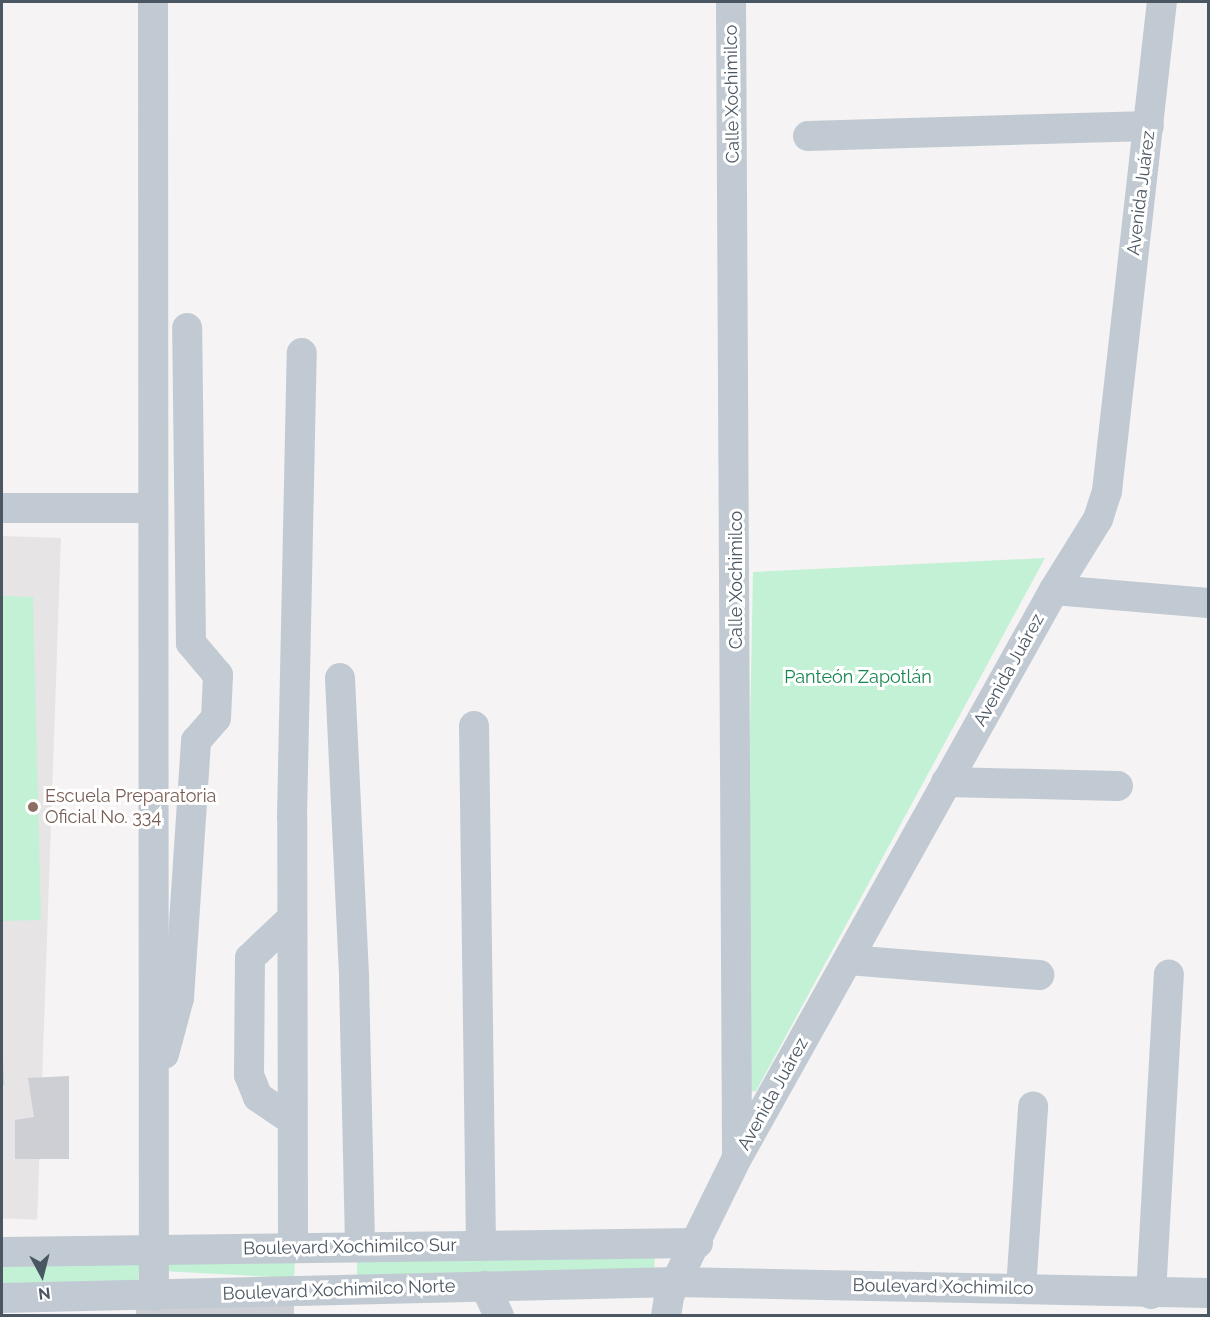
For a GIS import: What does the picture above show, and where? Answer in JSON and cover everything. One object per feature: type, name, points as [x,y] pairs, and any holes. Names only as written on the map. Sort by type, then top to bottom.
[{"type":"street","points":[[153,2],[154,1296]]},
{"type":"street","name":"Calle Xochimilco","points":[[731,2],[737,1158]]},
{"type":"street","name":"Avenida Juárez","points":[[666,1316],[676,1282],[698,1243],[737,1158],[1054,590],[1098,519],[1107,492],[1162,2]]},
{"type":"street","points":[[808,136],[1149,126]]},
{"type":"street","points":[[153,1095],[178,998],[196,741],[216,718],[218,675],[191,643],[187,328]]},
{"type":"street","points":[[293,1248],[292,918],[302,352]]},
{"type":"street","points":[[2,508],[152,508]]},
{"type":"street","points":[[1054,590],[1209,603]]},
{"type":"street","points":[[340,678],[354,979],[360,1247]]},
{"type":"street","points":[[474,726],[481,1246]]},
{"type":"street","points":[[946,782],[1118,786]]},
{"type":"street","points":[[292,918],[250,958],[249,1075],[258,1097],[292,1120]]},
{"type":"street","points":[[848,960],[1039,975]]},
{"type":"street","points":[[1140,1301],[1169,975]]},
{"type":"street","points":[[1021,1289],[1033,1106]]},
{"type":"street","name":"Boulevard Xochimilco Sur","points":[[2,1252],[698,1243]]},
{"type":"street","points":[[325,1247],[328,1303]]},
{"type":"street","name":"Boulevard Xochimilco","points":[[676,1282],[1021,1289],[1140,1301],[1209,1293]]},
{"type":"street","name":"Boulevard Xochimilco Norte","points":[[2,1298],[154,1296],[328,1303],[374,1302],[484,1286],[676,1282]]},
{"type":"street","points":[[484,1286],[499,1316]]},
{"type":"shaded area","name":"Escuela Preparatoria Oficial No. 334","points":[[2,536],[61,538],[37,1220],[2,1218]]},
{"type":"green space","name":"Panteón Zapotlán","points":[[1045,558],[756,1091],[743,1092],[753,572]]},
{"type":"green space","points":[[2,596],[33,597],[41,920],[2,921]]},
{"type":"green space","points":[[163,1253],[295,1260],[294,1278],[162,1271]]},
{"type":"green space","points":[[655,1254],[654,1271],[357,1278],[357,1257]]},
{"type":"green space","points":[[2,1260],[140,1261],[138,1281],[2,1284]]},
{"type":"building","points":[[3,1059],[4,1085],[2,1085]]},
{"type":"building","points":[[69,1076],[69,1159],[15,1159],[15,1120],[34,1117],[28,1078]]},
{"type":"building","points":[[294,1304],[294,1316],[136,1316],[136,1307]]},
{"type":"place","name":"Escuela Preparatoria Oficial No. 334","points":[[33,807]]}]
